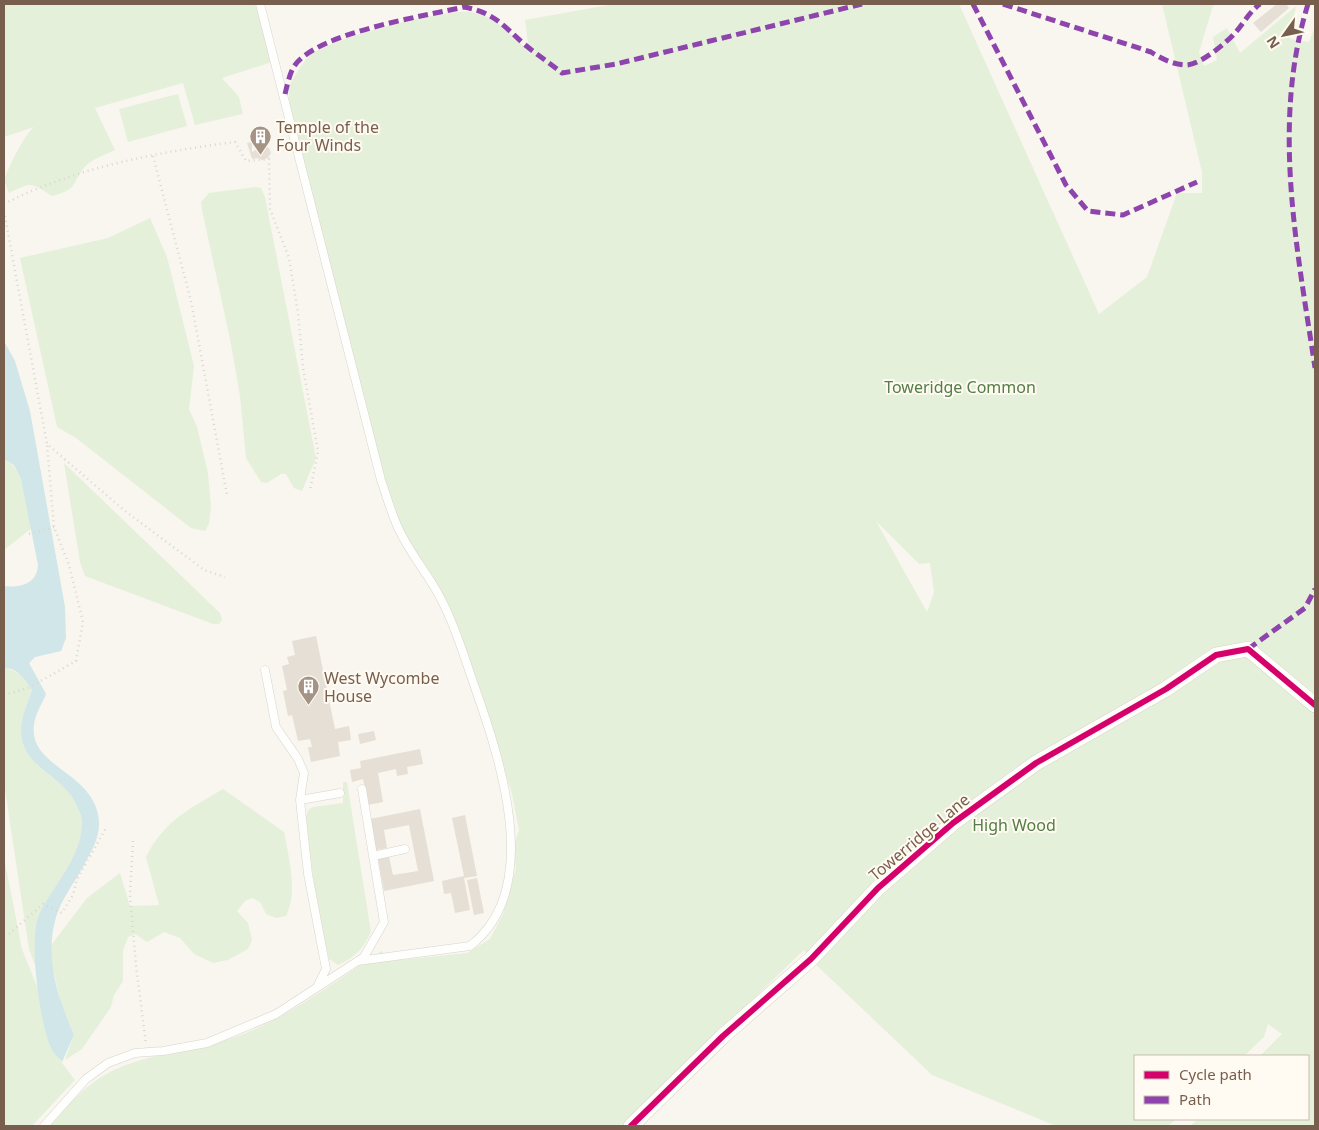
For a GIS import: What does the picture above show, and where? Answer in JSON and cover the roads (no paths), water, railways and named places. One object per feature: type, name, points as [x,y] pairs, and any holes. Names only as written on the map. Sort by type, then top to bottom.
[{"type":"street","name":"Towerridge Lane","points":[[630,1126],[723,1036],[811,959],[878,888],[953,823],[1036,763],[1166,688],[1216,655],[1224,653],[1248,649],[1315,705]]},
{"type":"lane","points":[[260,4],[285,94],[381,480],[396,524],[442,601],[482,708],[505,783],[509,824],[509,863],[506,892],[499,912],[482,936],[470,946],[358,961]]},
{"type":"lane","points":[[265,670],[276,726],[304,772],[300,800],[308,874],[326,969],[322,980],[312,991]]},
{"type":"lane","points":[[44,1126],[86,1079],[108,1063],[135,1053],[207,1043],[276,1014],[364,957],[384,922],[362,789]]},
{"type":"lane","points":[[300,800],[340,793]]},
{"type":"lane","points":[[373,856],[405,848]]},
{"type":"place","name":"Temple of the Four Winds","points":[[260,155]]},
{"type":"place","name":"West Wycombe House","points":[[308,706]]},
{"type":"park label","name":"Toweridge Common","points":[[960,387]]},
{"type":"park label","name":"High Wood","points":[[1014,825]]}]
